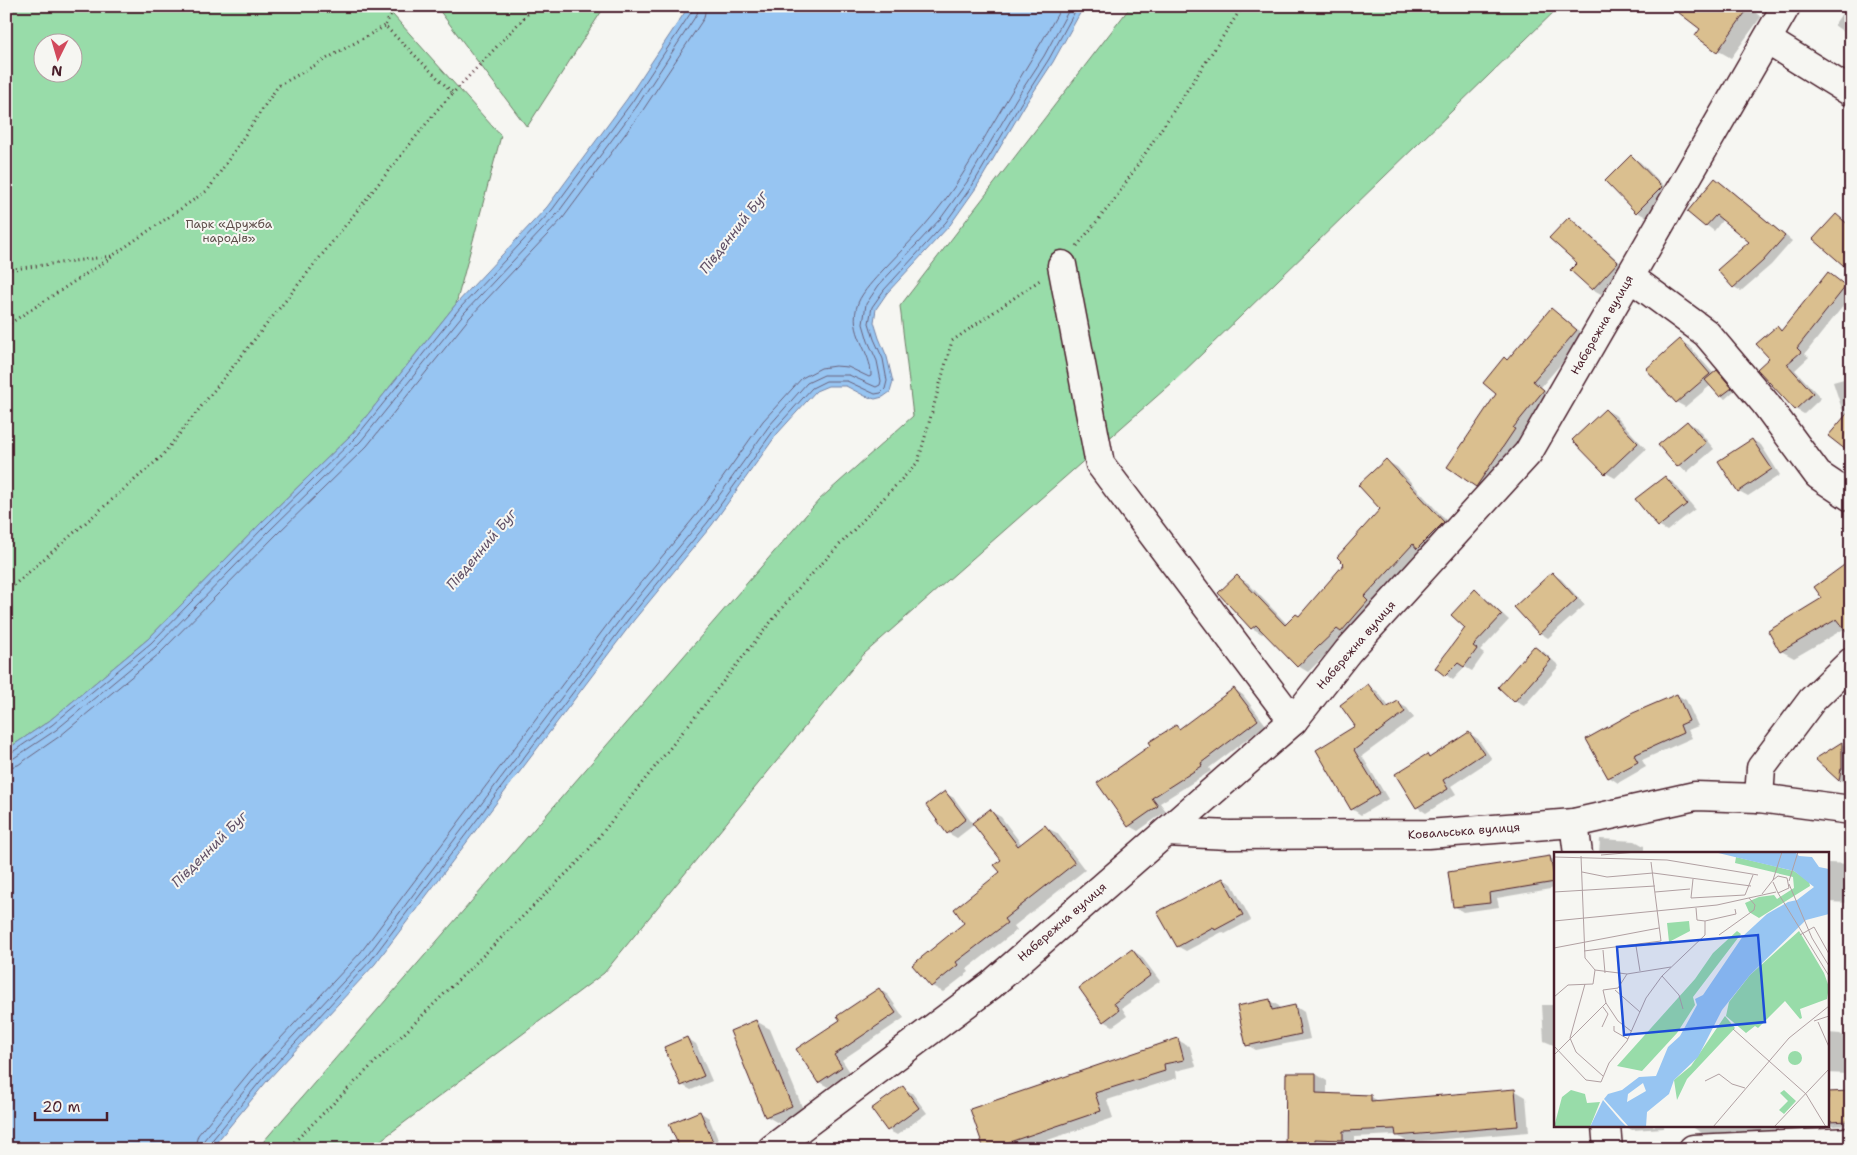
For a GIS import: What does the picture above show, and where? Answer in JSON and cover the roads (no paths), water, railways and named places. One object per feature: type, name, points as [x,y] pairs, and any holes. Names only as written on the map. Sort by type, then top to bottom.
[{"type":"street","name":"Набережна вулиця","points":[[772,1149],[991,984],[1293,721],[1348,651],[1528,453],[1786,6]]},
{"type":"street","points":[[1767,40],[1851,92]]},
{"type":"street","points":[[1062,265],[1100,464],[1293,721]]},
{"type":"street","points":[[1630,277],[1706,333],[1766,403],[1818,475],[1851,497]]},
{"type":"street","points":[[1759,798],[1761,768],[1812,700],[1851,662]]},
{"type":"street","name":"Ковальська вулиця","points":[[1166,832],[1229,835],[1428,834],[1574,823],[1695,796],[1759,798],[1851,810]]},
{"type":"street","points":[[1574,823],[1578,852]]},
{"type":"street","points":[[1606,1128],[1608,1149]]},
{"type":"street","points":[[1693,1149],[1851,1142]]},
{"type":"water","name":"Південний Буг","points":[[689,6],[1084,6],[1053,62],[976,188],[950,225],[887,293],[876,309],[874,322],[887,357],[893,382],[890,392],[883,397],[875,399],[846,386],[828,386],[816,391],[777,434],[712,525],[634,620],[375,964],[267,1081],[211,1149],[6,1149],[6,750],[49,721],[148,639],[262,522],[353,433],[456,304],[547,207],[627,99]]},
{"type":"park label","name":"Парк «Дружба народів»","points":[[229,231]]}]
